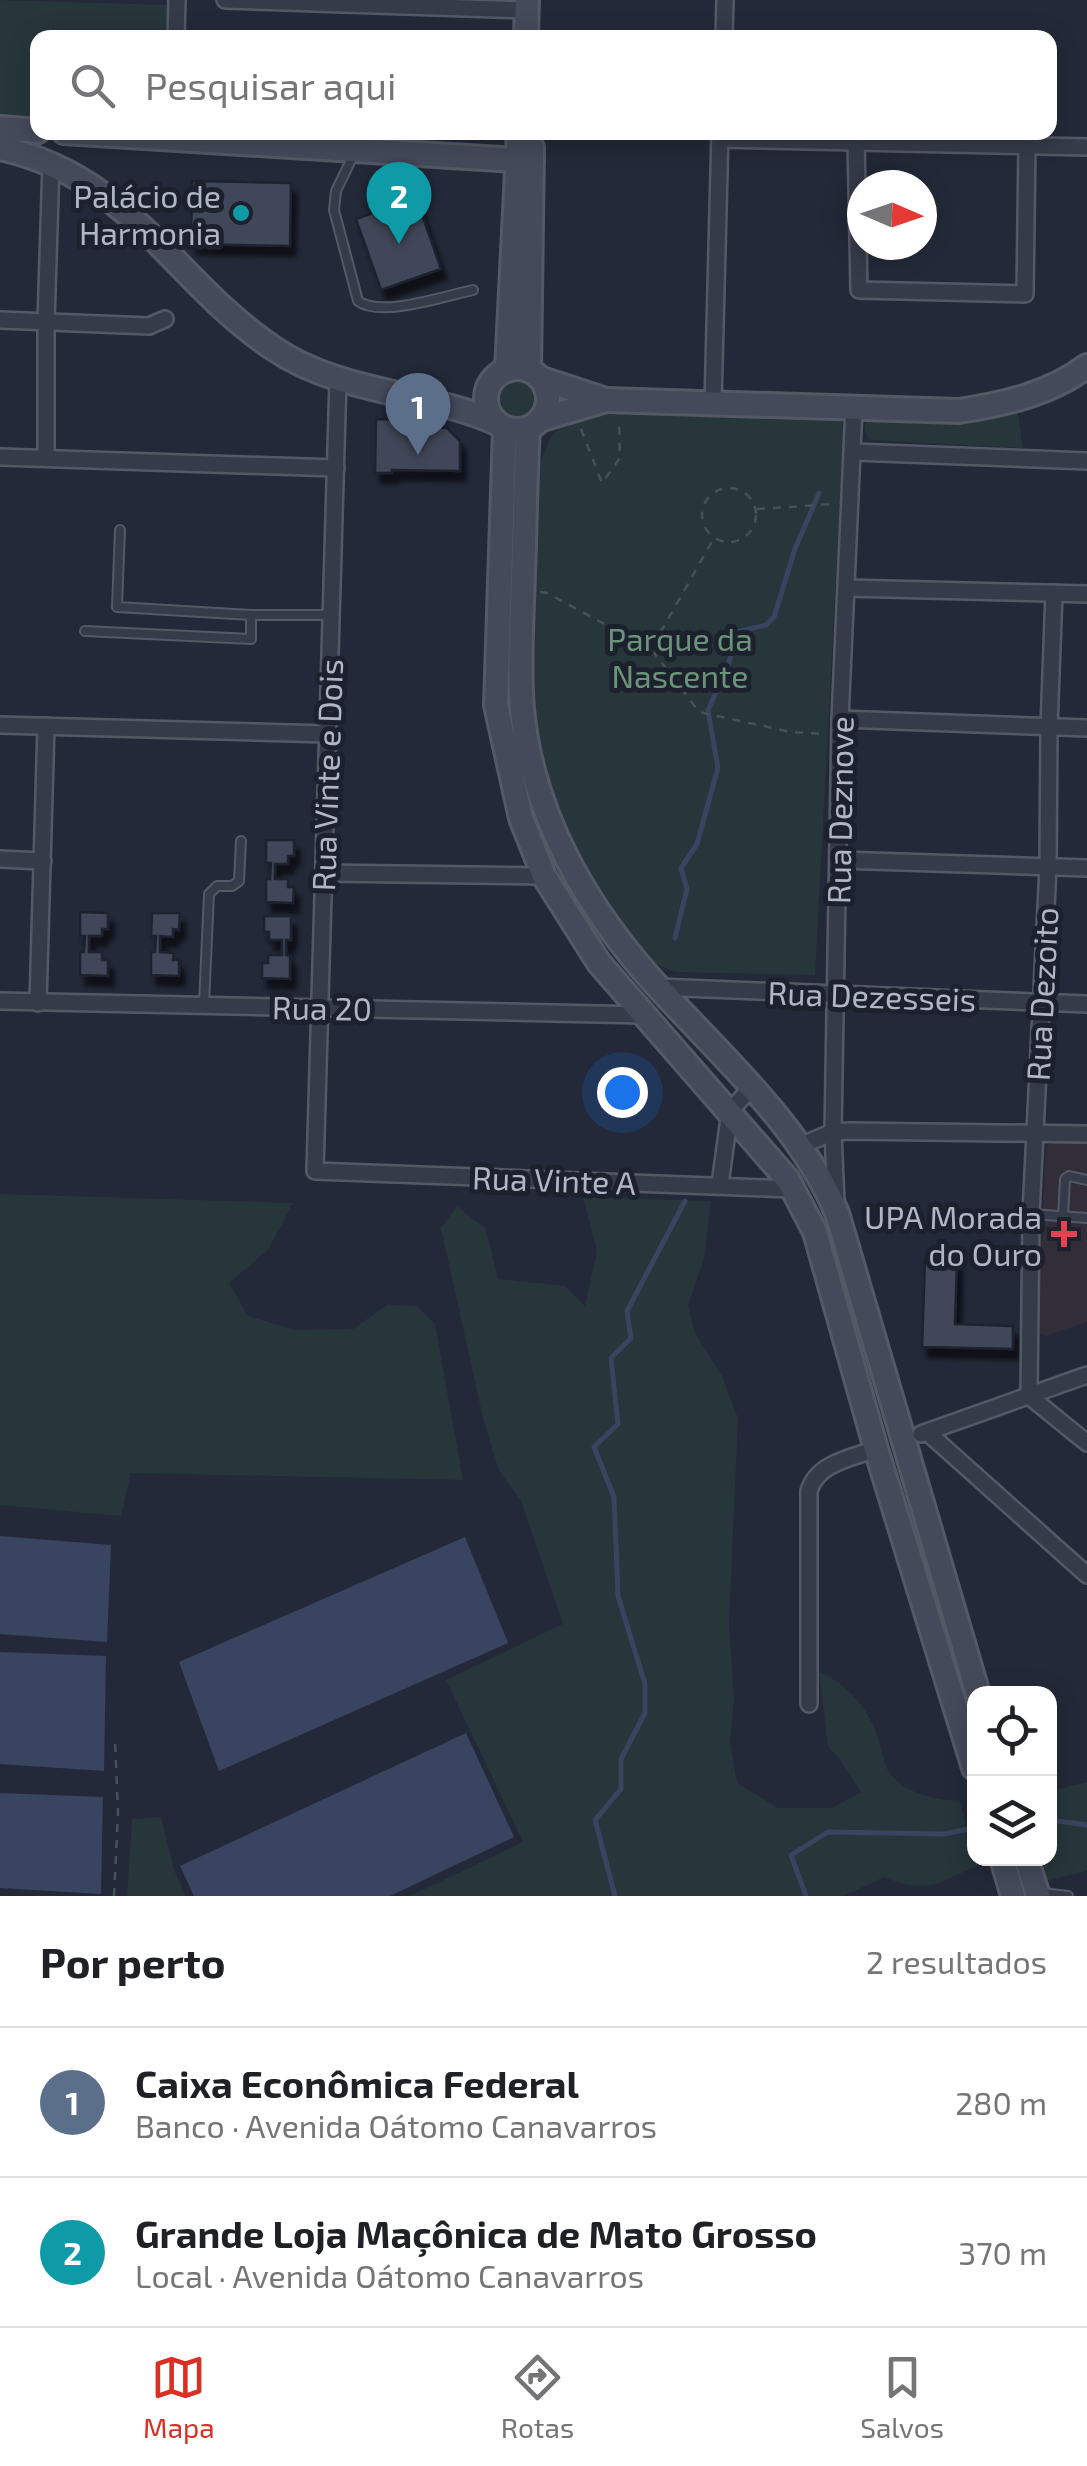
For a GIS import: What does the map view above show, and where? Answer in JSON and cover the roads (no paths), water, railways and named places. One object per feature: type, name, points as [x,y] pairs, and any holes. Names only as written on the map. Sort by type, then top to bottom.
[{"type":"main road","points":[[526,30],[527,5]]},
{"type":"main road","points":[[0,128],[30,130]]},
{"type":"main road","points":[[225,140],[524,160]]},
{"type":"main road","points":[[520,140],[524,160],[526,373],[549,399],[518,425],[496,705],[520,818],[544,876],[599,963],[730,1110],[792,1188],[815,1232],[876,1449],[967,1745]]},
{"type":"main road","points":[[524,160],[530,140]]},
{"type":"main road","points":[[0,148],[51,163],[114,202],[153,234],[225,310],[274,349],[338,379],[518,425],[612,400]]},
{"type":"main road","points":[[518,425],[487,408],[492,381],[526,373],[612,400],[959,411],[1035,394],[1087,366]]},
{"type":"main road","points":[[518,425],[520,678],[528,748],[564,854],[591,905],[658,987],[800,1146],[824,1183],[837,1213],[976,1686]]},
{"type":"main road","points":[[1004,1866],[1012,1896]]},
{"type":"main road","points":[[1029,1866],[1038,1894]]},
{"type":"street","points":[[176,30],[177,0]]},
{"type":"street","points":[[225,0],[527,5]]},
{"type":"street","points":[[724,30],[725,0]]},
{"type":"street","points":[[714,404],[720,140]]},
{"type":"street","points":[[1027,145],[1025,294],[859,290],[856,140],[1027,145],[1087,147]]},
{"type":"street","points":[[46,458],[51,163]]},
{"type":"street","points":[[0,320],[150,326],[165,318]]},
{"type":"street","name":"Rua Vinte e Dois","points":[[314,1171],[338,379]]},
{"type":"street","name":"Rua Deznove","points":[[837,1213],[832,1132],[840,728],[854,407]]},
{"type":"street","points":[[854,452],[1087,461]]},
{"type":"street","points":[[0,456],[336,468]]},
{"type":"street","points":[[846,588],[1087,594]]},
{"type":"street","name":"Rua Dezoito","points":[[1030,1396],[1031,1214],[1048,866],[1048,726],[1054,592]]},
{"type":"street","points":[[0,725],[328,734]]},
{"type":"street","points":[[38,1002],[46,726]]},
{"type":"street","points":[[840,728],[1087,728]]},
{"type":"street","points":[[0,859],[43,861]]},
{"type":"street","points":[[839,860],[1087,868]]},
{"type":"street","points":[[324,873],[544,876]]},
{"type":"street","name":"Rua Dezesseis","points":[[658,987],[1087,1004]]},
{"type":"street","name":"Rua 20","points":[[0,1001],[643,1015]]},
{"type":"street","points":[[720,1184],[730,1110],[751,1088]]},
{"type":"street","points":[[800,1146],[832,1132],[1087,1134]]},
{"type":"street","name":"Rua Vinte A","points":[[314,1171],[792,1188]]},
{"type":"street","points":[[904,1440],[1087,1375]]},
{"type":"street","points":[[1030,1396],[1087,1443]]},
{"type":"street","points":[[927,1432],[1087,1575]]},
{"type":"street","points":[[809,1704],[812,1480],[824,1468],[876,1449]]},
{"type":"lane","points":[[355,150],[336,190],[334,210],[358,300],[365,306],[381,309],[473,290]]},
{"type":"lane","points":[[120,530],[117,607],[251,615],[331,614]]},
{"type":"lane","points":[[85,631],[251,638],[251,615]]},
{"type":"lane","points":[[204,1004],[209,894],[216,886],[232,886],[239,881],[241,841]]},
{"type":"lane","points":[[1063,1216],[1064,1179],[1069,1176],[1087,1180]]},
{"type":"lane","points":[[1031,1214],[1087,1218]]},
{"type":"lane","points":[[1038,1894],[1068,1896]]},
{"type":"water","points":[[0,1536],[111,1545],[107,1642],[0,1634]]},
{"type":"water","points":[[465,1537],[508,1643],[219,1771],[179,1662]]},
{"type":"water","points":[[0,1652],[106,1656],[104,1771],[0,1764]]},
{"type":"water","points":[[466,1733],[514,1837],[390,1896],[194,1896],[180,1866]]},
{"type":"water","points":[[0,1793],[103,1797],[101,1894],[0,1888]]},
{"type":"waterway","points":[[675,938],[687,889],[681,868],[697,844],[718,768],[708,710],[728,666],[737,632],[766,625],[774,617],[795,549],[819,493]]},
{"type":"waterway","points":[[615,1896],[595,1820],[621,1789],[621,1759],[645,1713],[645,1684],[618,1596],[614,1497],[594,1447],[618,1424],[611,1358],[631,1338],[627,1311],[685,1201]]},
{"type":"waterway","points":[[1057,1821],[1087,1825]]},
{"type":"waterway","points":[[806,1896],[791,1855],[828,1832],[944,1834],[967,1829]]},
{"type":"place","name":"Palácio de Harmonia","points":[[241,213]]},
{"type":"place","name":"Grande Loja Maçônica de Mato Grosso","points":[[399,244]]},
{"type":"place","name":"Caixa Econômica Federal","points":[[418,455]]},
{"type":"place","name":"UPA Morada do Ouro","points":[[1064,1234]]},
{"type":"park label","name":"Parque da Nascente","points":[[680,656]]}]
